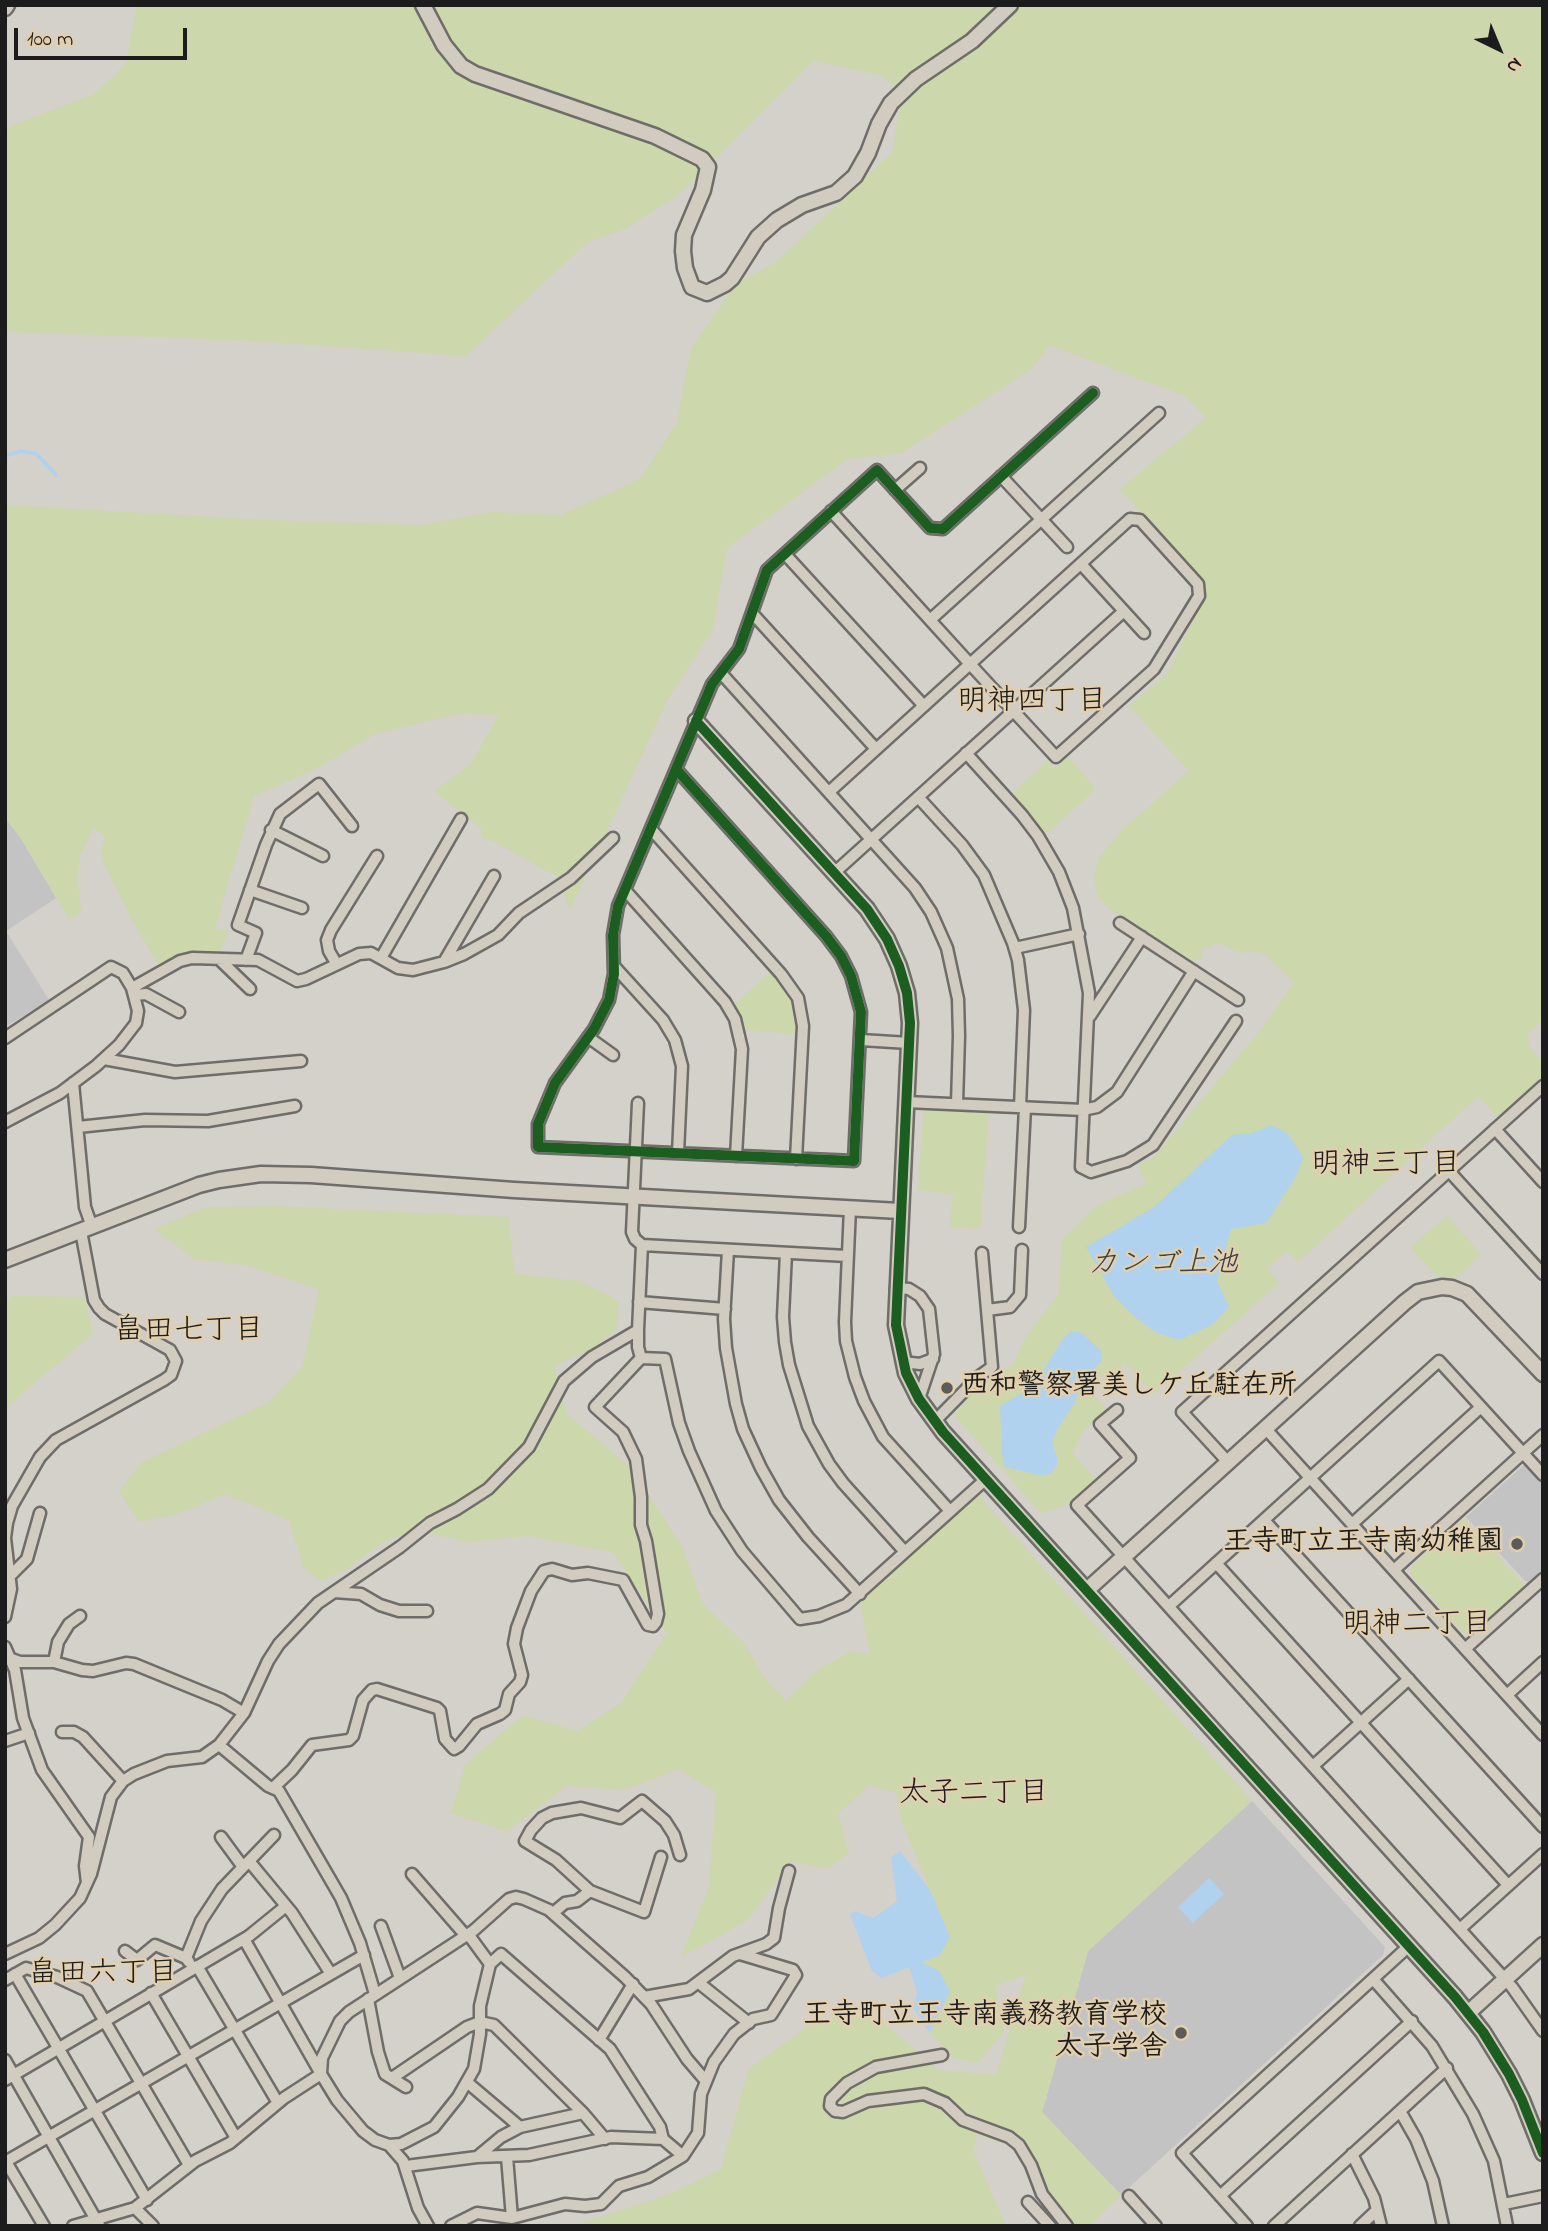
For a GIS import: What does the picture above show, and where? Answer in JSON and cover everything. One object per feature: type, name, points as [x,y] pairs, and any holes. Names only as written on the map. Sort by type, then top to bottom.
[{"type":"street","points":[[423,5],[444,45],[461,66],[475,74],[655,136],[702,159],[708,167],[703,190],[684,235],[683,251],[685,268],[692,287],[708,293],[732,278],[758,237],[777,220],[802,205],[835,193],[855,176],[878,124],[891,103],[916,79],[972,41],[1010,5]]},
{"type":"street","points":[[676,769],[841,957],[851,976],[861,1013],[854,1161],[538,1147],[538,1124],[555,1083],[588,1037],[609,1000],[614,966],[614,921],[625,890],[650,829],[712,684],[739,649],[767,570],[877,470],[930,528],[943,529],[1093,393]]},
{"type":"street","points":[[930,620],[1159,413]]},
{"type":"street","points":[[895,490],[919,468]]},
{"type":"street","points":[[1001,477],[1067,547]]},
{"type":"street","points":[[829,792],[923,706],[970,664],[1081,564],[1130,519],[1140,520],[1198,584],[1199,596],[1154,669],[1056,757],[970,664],[831,511]]},
{"type":"street","points":[[785,554],[923,706]]},
{"type":"street","points":[[1081,564],[1143,633]]},
{"type":"street","points":[[834,873],[1124,611]]},
{"type":"street","points":[[752,613],[876,749]]},
{"type":"street","points":[[721,673],[923,898],[947,948],[956,983],[959,1015],[957,1104]]},
{"type":"street","points":[[696,722],[874,918],[894,953],[907,993],[910,1023],[896,1325],[903,1362],[919,1399],[934,1422],[1468,2013],[1509,2074],[1543,2153]]},
{"type":"street","points":[[966,754],[1038,836],[1066,888],[1079,934],[1089,993],[1081,1167],[1091,1172],[1139,1155],[1160,1136],[1236,1021]]},
{"type":"street","points":[[246,960],[256,933],[238,925],[271,830],[280,814],[319,785],[352,826]]},
{"type":"street","points":[[918,797],[962,845],[984,875],[1014,948],[1024,1010],[1019,1227]]},
{"type":"street","points":[[381,958],[461,819]]},
{"type":"street","points":[[650,829],[781,974],[798,998],[803,1026],[796,1158]]},
{"type":"street","points":[[271,830],[323,856]]},
{"type":"street","points":[[134,992],[180,961],[192,958],[221,961],[258,960],[298,981],[359,954],[371,953],[398,968],[413,970],[444,962],[498,935],[519,913],[571,878],[613,838]]},
{"type":"street","points":[[336,964],[327,940],[377,856]]},
{"type":"street","points":[[444,962],[494,876]]},
{"type":"street","points":[[250,890],[302,908]]},
{"type":"street","points":[[625,890],[725,1002],[735,1019],[742,1049],[736,1156]]},
{"type":"street","points":[[1120,923],[1238,1000]]},
{"type":"street","points":[[1014,948],[1079,934]]},
{"type":"street","points":[[1089,1018],[1142,937]]},
{"type":"street","points":[[221,961],[250,989]]},
{"type":"street","points":[[614,966],[663,1020],[675,1040],[682,1066],[678,1153]]},
{"type":"street","points":[[5,1038],[111,967],[123,973],[134,992],[138,1011],[136,1023],[119,1045],[73,1083],[5,1122]]},
{"type":"street","points":[[906,1102],[1083,1110],[1097,1107],[1116,1092],[1194,971]]},
{"type":"street","points":[[134,992],[146,994],[179,1012]]},
{"type":"street","points":[[588,1037],[613,1055]]},
{"type":"street","points":[[860,1040],[909,1043]]},
{"type":"street","points":[[104,1059],[175,1072],[301,1061]]},
{"type":"street","points":[[5,1617],[10,1576],[5,1538],[7,1523],[12,1506],[40,1457],[56,1440],[171,1375],[176,1361],[170,1350],[105,1314],[94,1300],[73,1083]]},
{"type":"street","points":[[1228,1462],[1182,1412],[1543,1086]]},
{"type":"street","points":[[638,1103],[632,1232],[642,1245],[847,1256]]},
{"type":"street","points":[[78,1127],[145,1120],[208,1121],[295,1106]]},
{"type":"street","points":[[1495,1129],[1543,1182]]},
{"type":"street","points":[[1449,1171],[1543,1274]]},
{"type":"street","points":[[5,1260],[199,1185],[261,1174],[900,1211]]},
{"type":"street","points":[[850,1208],[846,1341],[863,1401],[883,1437],[950,1511]]},
{"type":"street","points":[[641,1358],[638,1330],[642,1245]]},
{"type":"street","points":[[728,1250],[726,1348],[743,1429],[761,1468],[795,1520],[860,1594]]},
{"type":"street","points":[[987,1310],[1010,1307],[1020,1295],[1022,1250]]},
{"type":"street","points":[[786,1253],[783,1317],[786,1342],[789,1365],[808,1426],[843,1483],[905,1552]]},
{"type":"street","points":[[934,1422],[978,1377],[992,1367],[982,1253]]},
{"type":"street","points":[[1087,1590],[1418,1292],[1452,1287],[1473,1298],[1543,1374]]},
{"type":"street","points":[[897,1288],[909,1289],[927,1302],[933,1359],[919,1399]]},
{"type":"street","points":[[639,1302],[725,1309]]},
{"type":"street","points":[[5,1954],[39,1938],[80,1898],[87,1884],[111,1797],[123,1781],[167,1761],[202,1757],[219,1745],[244,1713],[268,1661],[279,1644],[318,1603],[430,1522],[488,1489],[529,1447],[564,1381],[592,1357],[638,1330]]},
{"type":"street","points":[[273,1788],[312,1745],[349,1740],[353,1736],[363,1700],[372,1690],[377,1689],[437,1708],[440,1711],[445,1740],[454,1749],[477,1724],[505,1710],[509,1694],[520,1682],[522,1675],[514,1652],[521,1613],[544,1571],[552,1569],[572,1575],[589,1573],[623,1580],[648,1625],[653,1626],[658,1614],[641,1525],[641,1497],[636,1459],[623,1432],[595,1407],[641,1358],[665,1359],[679,1423],[716,1511],[742,1551],[800,1619],[838,1610],[860,1594],[986,1479]]},
{"type":"street","points":[[903,1362],[920,1364],[933,1359]]},
{"type":"street","points":[[1169,1606],[1439,1361],[1543,1475]]},
{"type":"street","points":[[1352,1524],[1481,1407]]},
{"type":"street","points":[[1117,1410],[1100,1424],[1130,1458],[1077,1505],[1506,1979],[1543,2031]]},
{"type":"street","points":[[1265,1428],[1543,1735]]},
{"type":"street","points":[[1394,1570],[1543,1435]]},
{"type":"street","points":[[10,1576],[27,1559],[40,1513]]},
{"type":"street","points":[[1264,1520],[1543,1827]]},
{"type":"street","points":[[1216,1563],[1508,1885]]},
{"type":"street","points":[[1465,1649],[1543,1579]]},
{"type":"street","points":[[332,1592],[361,1594],[380,1605],[399,1611],[428,1611]]},
{"type":"street","points":[[54,1662],[58,1642],[69,1624],[80,1616]]},
{"type":"street","points":[[5,1647],[15,1670],[23,1718],[46,1778],[89,1837],[85,1866],[87,1884]]},
{"type":"street","points":[[8,1658],[20,1662],[54,1662],[93,1671],[126,1662],[222,1700],[244,1713]]},
{"type":"street","points":[[1507,1695],[1543,1662]]},
{"type":"street","points":[[1313,1766],[1409,1679]]},
{"type":"street","points":[[62,1732],[75,1732],[83,1737],[123,1781]]},
{"type":"street","points":[[5,1741],[29,1733]]},
{"type":"street","points":[[219,1745],[279,1791],[335,1887],[364,1955],[378,2052],[385,2074],[406,2087]]},
{"type":"street","points":[[661,1857],[644,1912],[590,1891],[556,1860],[526,1841],[531,1830],[542,1818],[552,1813],[582,1808],[620,1818],[642,1801],[665,1821],[674,1836],[680,1856]]},
{"type":"street","points":[[186,1958],[210,1906],[222,1889],[274,1835]]},
{"type":"street","points":[[221,1837],[286,1906],[331,1974]]},
{"type":"street","points":[[1460,1929],[1543,1854]]},
{"type":"street","points":[[644,1997],[679,1992],[699,1983],[720,1964],[774,1938],[789,1871]]},
{"type":"street","points":[[412,1874],[490,1964]]},
{"type":"street","points":[[553,1913],[565,1903],[577,1901],[590,1891]]},
{"type":"street","points":[[321,2074],[322,2059],[340,2021],[372,1996],[467,1935],[509,1899],[516,1897],[553,1913],[632,1984],[705,2080]]},
{"type":"street","points":[[9,2077],[244,1939],[286,1906]]},
{"type":"street","points":[[381,1926],[400,1978]]},
{"type":"street","points":[[244,1939],[337,2100],[363,2131],[375,2140],[389,2145],[401,2144],[434,2127],[468,2083],[474,2069],[480,2006],[490,1964],[501,1954],[610,2049],[660,2127],[663,2139],[683,2156]]},
{"type":"street","points":[[125,1951],[137,1960],[155,1945],[186,1958],[235,2030],[278,2103]]},
{"type":"street","points":[[1468,2013],[1543,1945]]},
{"type":"street","points":[[1247,2226],[1182,2153],[1409,1946]]},
{"type":"street","points":[[451,2226],[477,2213],[512,2218],[565,2204],[601,2204],[619,2186],[648,2177],[683,2156],[698,2133],[701,2094],[705,2080],[725,2044],[749,2022],[771,2015],[796,1975],[793,1970],[740,1954]]},
{"type":"street","points":[[44,2226],[6,2161],[364,1955]]},
{"type":"street","points":[[147,2200],[58,2048],[10,1977],[26,1968],[57,1977],[88,1992],[189,2165]]},
{"type":"street","points":[[1373,1979],[1412,2021],[1447,2068],[1485,2137],[1497,2172],[1507,2226]]},
{"type":"street","points":[[699,1983],[749,2022]]},
{"type":"street","points":[[599,2040],[632,1984]]},
{"type":"street","points":[[151,1993],[236,2138]]},
{"type":"street","points":[[1220,2196],[1412,2021]]},
{"type":"street","points":[[392,2078],[467,2027],[480,2022],[494,2025],[583,2113],[605,2139]]},
{"type":"street","points":[[942,2055],[876,2067],[847,2083],[831,2099],[830,2106],[835,2111],[843,2112],[868,2101],[924,2094],[945,2103],[963,2120],[1009,2137],[1019,2145],[1031,2165],[1042,2194],[1067,2226]]},
{"type":"street","points":[[5,2060],[9,2077],[49,2137],[98,2223]]},
{"type":"street","points":[[1274,2226],[1447,2068]]},
{"type":"street","points":[[73,2226],[98,2223],[135,2208],[189,2165],[236,2138],[278,2103],[321,2074]]},
{"type":"street","points":[[468,2083],[520,2127]]},
{"type":"street","points":[[1400,2111],[1429,2170],[1443,2226]]},
{"type":"street","points":[[477,2157],[500,2137],[520,2127],[583,2113]]},
{"type":"street","points":[[406,2166],[548,2152],[611,2137],[663,2139]]},
{"type":"street","points":[[389,2145],[406,2166],[418,2208],[428,2226]]},
{"type":"street","points":[[1352,2154],[1368,2185],[1381,2226]]},
{"type":"street","points":[[507,2157],[512,2218]]},
{"type":"street","points":[[1129,2196],[1156,2226]]},
{"type":"street","points":[[1504,2204],[1543,2196]]},
{"type":"street","points":[[1028,2202],[1050,2226]]},
{"type":"street","points":[[135,2208],[153,2226]]},
{"type":"street","points":[[1360,2226],[1377,2210]]},
{"type":"shaded area","points":[[5,809],[6,819],[20,837],[56,898],[6,931],[49,1000],[5,1027]]},
{"type":"shaded area","name":"王寺町立王寺南幼稚園","points":[[1526,1463],[1543,1484],[1543,1572],[1529,1585],[1466,1517]]},
{"type":"shaded area","name":"王寺町立王寺南義務教育学校 太子学舎","points":[[1252,1801],[1385,1947],[1383,1955],[1121,2195],[1042,2112],[1088,1951]]},
{"type":"green space","points":[[137,5],[1543,5],[1543,1019],[1528,1033],[1529,1048],[1543,1062],[1543,1077],[1497,1117],[1478,1096],[1298,1262],[1286,1251],[1267,1268],[1279,1283],[1154,1394],[1125,1363],[1106,1381],[1099,1373],[1084,1386],[1107,1409],[1084,1430],[1072,1454],[1097,1479],[1071,1503],[1041,1513],[954,1415],[979,1386],[1013,1364],[1027,1335],[1059,1293],[1062,1240],[1098,1205],[1146,1184],[1138,1164],[1153,1158],[1263,1027],[1294,982],[1266,955],[1257,951],[1240,953],[1219,943],[1201,950],[1202,959],[1187,963],[1106,906],[1096,891],[1094,874],[1100,856],[1121,831],[1189,771],[1129,706],[1166,675],[1204,599],[1204,581],[1120,489],[1206,418],[1185,396],[1049,345],[1033,368],[901,453],[847,459],[727,548],[713,629],[667,701],[570,910],[557,877],[483,838],[481,828],[434,791],[471,764],[499,715],[461,713],[375,734],[316,769],[254,796],[215,929],[229,930],[219,954],[190,951],[158,964],[104,864],[101,852],[105,837],[94,828],[80,855],[78,879],[81,913],[69,919],[20,837],[6,819],[5,505],[265,520],[421,525],[491,512],[561,515],[640,479],[677,422],[691,348],[736,284],[776,262],[892,153],[902,92],[880,75],[814,61],[677,196],[625,229],[586,243],[466,356],[241,340],[5,332],[5,132],[11,126],[94,94],[126,64]]},
{"type":"green space","points":[[1068,757],[1096,789],[1045,835],[1031,815],[1011,795],[1048,760],[1055,768]]},
{"type":"green space","points":[[770,972],[791,998],[796,1013],[796,1034],[744,1030],[733,1006]]},
{"type":"green space","points":[[924,1106],[989,1111],[980,1229],[950,1227],[953,1194],[918,1190]]},
{"type":"green space","points":[[274,1206],[509,1217],[514,1274],[580,1281],[619,1301],[616,1330],[592,1349],[554,1366],[567,1414],[630,1467],[682,1546],[703,1604],[745,1644],[762,1675],[786,1701],[815,1672],[851,1651],[870,1655],[860,1601],[978,1495],[1252,1801],[1088,1951],[1042,2112],[1121,2195],[1089,2226],[1074,2226],[1047,2190],[1038,2168],[1012,2131],[1004,2144],[976,2135],[974,2152],[1006,2226],[573,2226],[670,2194],[721,2169],[749,2068],[822,2017],[876,2017],[939,2070],[996,2075],[1026,1975],[995,1986],[1004,2032],[978,2063],[954,2058],[930,2033],[950,1991],[922,1962],[950,1937],[902,1823],[896,1793],[869,1785],[838,1814],[849,1853],[827,1869],[791,1861],[748,1920],[681,1957],[709,1887],[716,1792],[678,1769],[625,1790],[567,1786],[507,1831],[451,1813],[465,1765],[523,1715],[577,1731],[621,1703],[667,1633],[613,1552],[529,1536],[467,1542],[415,1530],[381,1543],[345,1570],[320,1581],[303,1567],[289,1520],[225,1494],[178,1514],[139,1522],[119,1491],[142,1462],[269,1402],[303,1366],[319,1289],[250,1266],[195,1259],[154,1229],[206,1207]]},
{"type":"green space","points":[[1447,1216],[1481,1254],[1456,1278],[1437,1276],[1410,1247]]},
{"type":"green space","points":[[13,1296],[84,1297],[93,1334],[13,1401],[5,1412],[5,1301]]},
{"type":"green space","points":[[1464,1518],[1525,1586],[1470,1636],[1464,1633],[1410,1574],[1411,1567]]},
{"type":"water","name":"カンゴ上池","points":[[1271,1125],[1287,1133],[1303,1157],[1295,1178],[1266,1223],[1231,1229],[1217,1281],[1229,1307],[1212,1325],[1179,1340],[1155,1332],[1114,1296],[1086,1247],[1154,1207],[1232,1135],[1252,1133]]},
{"type":"water","points":[[1072,1331],[1082,1333],[1102,1352],[1101,1361],[1081,1384],[1075,1402],[1057,1430],[1052,1442],[1057,1465],[1050,1474],[1040,1475],[1005,1467],[1000,1406],[1034,1386],[1062,1340]]},
{"type":"water","points":[[900,1851],[930,1890],[950,1937],[940,1955],[922,1962],[939,1971],[950,1991],[930,2033],[914,2009],[917,1992],[909,1967],[882,1978],[872,1971],[850,1915],[855,1911],[873,1918],[897,1901],[891,1857]]},
{"type":"water","points":[[1209,1878],[1224,1894],[1193,1923],[1178,1907]]},
{"type":"waterway","points":[[5,456],[21,451],[37,454],[56,475]]},
{"type":"cycle path","points":[[676,769],[826,936],[841,956],[851,976],[861,1012],[854,1161],[538,1147],[538,1124],[555,1083],[594,1029],[609,1000],[614,974],[613,935],[618,906],[712,684],[739,649],[767,570],[877,470],[930,528],[943,529],[1093,393]]},
{"type":"cycle path","points":[[696,721],[867,909],[887,939],[899,966],[907,993],[910,1023],[896,1325],[906,1373],[919,1399],[943,1432],[1455,1997],[1483,2032],[1509,2074],[1543,2153]]},
{"type":"place","name":"西和警察署美しケ丘駐在所","points":[[947,1388]]},
{"type":"place","name":"王寺町立王寺南幼稚園","points":[[1517,1544]]},
{"type":"place","name":"王寺町立王寺南義務教育学校 太子学舎","points":[[1181,2033]]},
{"type":"district","name":"明神四丁目","points":[[1032,704]]},
{"type":"district","name":"明神三丁目","points":[[1386,1167]]},
{"type":"district","name":"畠田七丁目","points":[[189,1333]]},
{"type":"district","name":"明神二丁目","points":[[1417,1627]]},
{"type":"district","name":"太子二丁目","points":[[974,1796]]},
{"type":"district","name":"畠田六丁目","points":[[103,1976]]}]
